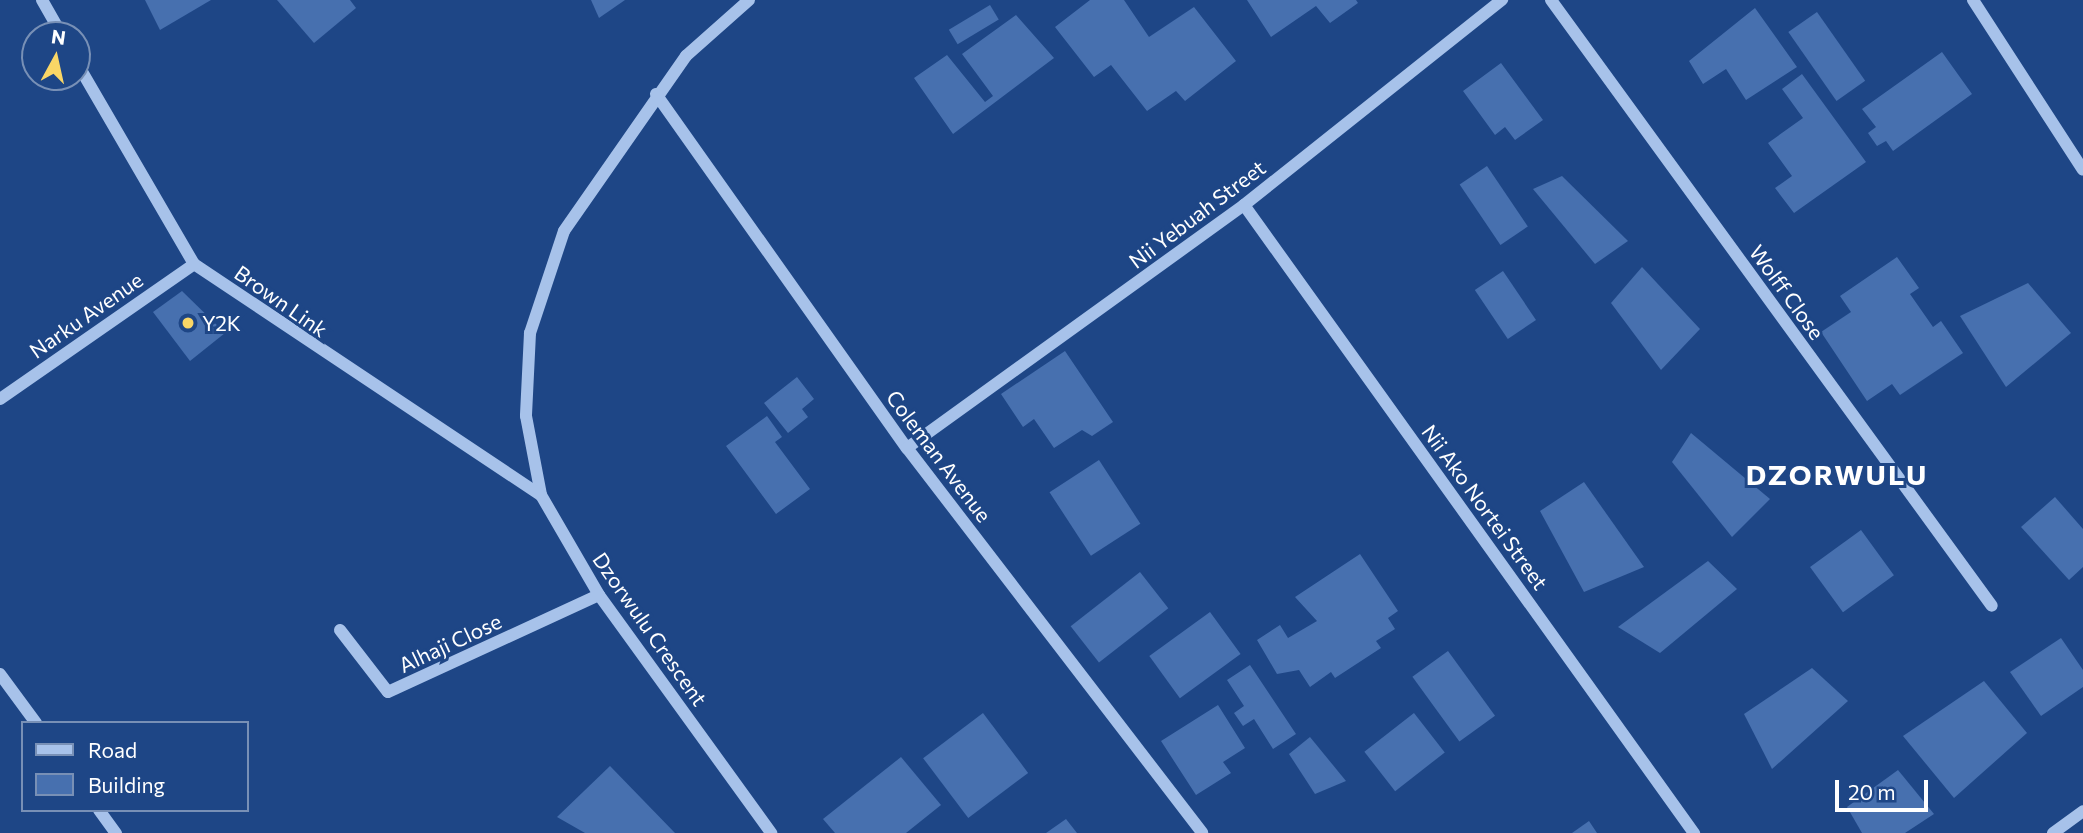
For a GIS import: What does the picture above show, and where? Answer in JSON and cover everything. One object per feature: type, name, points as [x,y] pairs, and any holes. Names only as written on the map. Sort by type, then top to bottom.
[{"type":"street","points":[[42,0],[54,21]]},
{"type":"street","name":"Dzorwulu Crescent","points":[[749,0],[686,56],[656,94],[564,232],[530,333],[526,416],[541,495],[599,596],[771,833]]},
{"type":"street","name":"Nii Yebuah Street","points":[[907,448],[1244,205],[1502,0]]},
{"type":"street","name":"Wolff Close","points":[[1551,0],[1992,606]]},
{"type":"street","points":[[1973,0],[2083,170]]},
{"type":"street","name":"Brown Link","points":[[91,87],[194,264],[541,495]]},
{"type":"street","name":"Coleman Avenue","points":[[656,94],[907,448],[1202,833]]},
{"type":"street","name":"Nii Ako Nortei Street","points":[[1244,205],[1694,833]]},
{"type":"street","name":"Narku Avenue","points":[[0,399],[194,264]]},
{"type":"street","name":"Alhaji Close","points":[[340,630],[388,692],[599,596]]},
{"type":"street","points":[[0,674],[35,721]]},
{"type":"street","points":[[2053,833],[2083,811]]},
{"type":"street","points":[[100,812],[116,833]]},
{"type":"building","points":[[145,0],[211,0],[160,30]]},
{"type":"building","points":[[277,0],[350,0],[356,8],[314,43]]},
{"type":"building","points":[[591,0],[625,0],[599,18]]},
{"type":"building","points":[[1090,0],[1124,0],[1149,37],[1194,7],[1236,61],[1185,101],[1176,91],[1147,111],[1111,65],[1094,77],[1055,27]]},
{"type":"building","points":[[1247,0],[1356,0],[1358,3],[1330,23],[1316,6],[1271,37]]},
{"type":"building","points":[[990,5],[999,20],[958,44],[949,30]]},
{"type":"building","points":[[1755,8],[1797,67],[1746,100],[1726,69],[1703,84],[1689,61]]},
{"type":"building","points":[[1817,12],[1865,81],[1837,101],[1788,32]]},
{"type":"building","points":[[1016,15],[1054,58],[953,134],[914,78],[947,55],[985,102],[993,96],[962,54]]},
{"type":"building","points":[[1942,52],[1972,94],[1893,151],[1886,141],[1877,146],[1868,133],[1876,127],[1862,109]]},
{"type":"building","points":[[1501,63],[1543,120],[1515,140],[1505,127],[1495,135],[1463,91]]},
{"type":"building","points":[[1802,74],[1866,162],[1794,213],[1775,188],[1792,176],[1768,143],[1803,118],[1782,89]]},
{"type":"building","points":[[1487,166],[1528,227],[1500,245],[1460,184]]},
{"type":"building","points":[[1562,176],[1628,241],[1595,264],[1533,189]]},
{"type":"building","points":[[1897,257],[1919,288],[1910,294],[1933,327],[1941,321],[1963,353],[1900,395],[1892,384],[1867,401],[1821,332],[1851,312],[1840,296]]},
{"type":"building","points":[[1642,267],[1700,329],[1661,370],[1611,303]]},
{"type":"building","points":[[1503,271],[1536,320],[1508,339],[1475,290]]},
{"type":"building","points":[[2028,283],[2071,333],[2006,387],[1960,316]]},
{"type":"building","name":"Y2K","points":[[182,291],[225,333],[190,361],[153,312]]},
{"type":"building","points":[[1065,351],[1113,422],[1092,436],[1082,430],[1054,448],[1034,419],[1023,427],[1001,394]]},
{"type":"building","points":[[797,377],[814,399],[802,409],[808,417],[788,433],[764,403]]},
{"type":"building","points":[[767,416],[782,437],[775,442],[810,489],[776,514],[726,446]]},
{"type":"building","points":[[1691,433],[1770,499],[1732,537],[1672,462]]},
{"type":"building","points":[[1099,460],[1140,524],[1091,556],[1050,492]]},
{"type":"building","points":[[1584,482],[1644,567],[1584,592],[1540,511]]},
{"type":"building","points":[[2055,497],[2083,529],[2083,567],[2069,580],[2021,527]]},
{"type":"building","points":[[1861,530],[1894,575],[1843,612],[1810,567]]},
{"type":"building","points":[[1360,554],[1398,611],[1388,618],[1395,629],[1376,641],[1381,648],[1335,678],[1331,672],[1310,687],[1299,670],[1277,674],[1257,640],[1280,625],[1288,638],[1317,621],[1295,597]]},
{"type":"building","points":[[1708,561],[1737,589],[1660,653],[1618,627]]},
{"type":"building","points":[[1140,572],[1168,608],[1099,662],[1071,626]]},
{"type":"building","points":[[1210,612],[1241,654],[1180,698],[1149,656]]},
{"type":"building","points":[[2061,638],[2083,670],[2083,687],[2041,716],[2010,672]]},
{"type":"building","points":[[1448,651],[1495,716],[1459,742],[1412,677]]},
{"type":"building","points":[[1250,665],[1296,734],[1273,749],[1254,719],[1243,726],[1234,713],[1244,706],[1227,680]]},
{"type":"building","points":[[1812,668],[1848,701],[1772,769],[1744,714]]},
{"type":"building","points":[[1984,681],[2027,733],[1954,798],[1903,736]]},
{"type":"building","points":[[1218,705],[1245,748],[1223,762],[1231,773],[1196,795],[1161,741]]},
{"type":"building","points":[[983,713],[1028,773],[968,818],[923,758]]},
{"type":"building","points":[[1414,713],[1445,752],[1395,791],[1364,752]]},
{"type":"building","points":[[1310,737],[1346,781],[1315,794],[1289,754]]},
{"type":"building","points":[[901,757],[941,805],[906,833],[835,833],[823,819]]},
{"type":"building","points":[[610,766],[675,833],[585,833],[557,817]]},
{"type":"building","points":[[1898,770],[1934,814],[1905,833],[1862,833],[1847,807]]},
{"type":"building","points":[[1066,819],[1077,833],[1046,833]]},
{"type":"building","points":[[1589,821],[1597,833],[1572,833]]},
{"type":"place","name":"Y2K","points":[[188,323]]},
{"type":"district","name":"DZORWULU","points":[[1837,474]]}]
